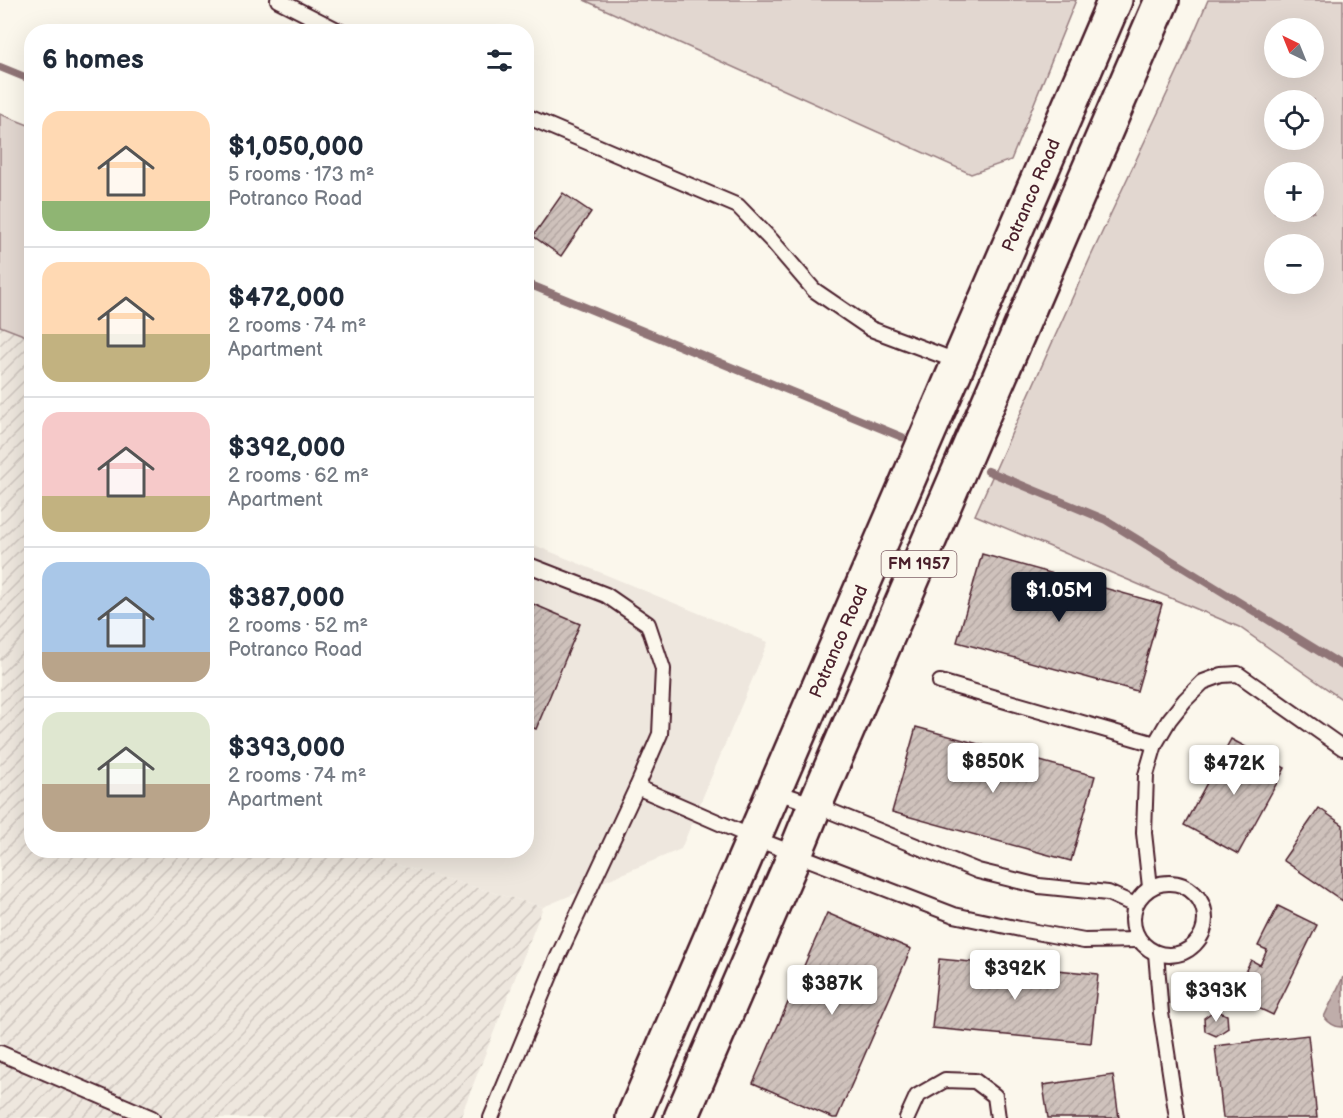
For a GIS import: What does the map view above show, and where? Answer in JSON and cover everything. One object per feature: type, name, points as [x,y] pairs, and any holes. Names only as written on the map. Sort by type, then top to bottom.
[{"type":"main road","name":"Potranco Road","points":[[633,1118],[1115,0]]},
{"type":"main road","name":"FM 1957","points":[[681,1118],[1162,0]]},
{"type":"lane","points":[[278,0],[325,24]]},
{"type":"lane","points":[[534,119],[738,206],[772,240],[814,290],[872,329],[959,362]]},
{"type":"lane","points":[[490,1118],[556,961],[660,734],[663,669],[648,624],[606,596],[534,567]]},
{"type":"lane","points":[[1150,887],[1144,833],[1146,775],[1155,744],[1169,720],[1203,682],[1222,675],[1238,674],[1343,747]]},
{"type":"lane","points":[[940,682],[1155,744]]},
{"type":"lane","points":[[637,787],[754,838],[954,915],[1084,941],[1139,940]]},
{"type":"lane","points":[[774,791],[815,805],[978,871],[1039,886],[1108,893],[1135,905]]},
{"type":"lane","points":[[1174,882],[1186,886],[1202,903],[1205,915],[1204,927],[1199,938],[1191,947],[1180,953],[1168,955],[1156,953],[1139,940],[1132,923],[1132,914],[1141,895],[1150,887],[1174,882]]},
{"type":"lane","points":[[1156,953],[1161,1014],[1177,1118]]},
{"type":"lane","points":[[0,1053],[152,1118]]},
{"type":"lane","points":[[907,1118],[918,1096],[945,1080],[975,1081],[995,1096],[998,1118]]},
{"type":"shaded area","points":[[584,0],[1076,0],[1011,160],[971,174]]},
{"type":"shaded area","points":[[1208,0],[1343,0],[1343,700],[1239,627],[975,515],[1091,256],[1179,68]]},
{"type":"shaded area","points":[[0,114],[24,123],[24,335],[0,326]]},
{"type":"shaded area","points":[[0,326],[24,335],[24,858],[374,858],[543,907],[460,1118],[0,1118]]},
{"type":"shaded area","points":[[534,545],[768,642],[681,849],[543,907],[374,858],[534,858]]},
{"type":"shaded area","points":[[1343,977],[1343,1027],[1337,1027],[1324,1017]]},
{"type":"building","points":[[563,193],[591,212],[561,256],[534,235]]},
{"type":"building","points":[[982,554],[1162,604],[1137,691],[957,642]]},
{"type":"building","points":[[534,604],[580,624],[536,729],[534,728]]},
{"type":"building","points":[[916,727],[1095,776],[1071,861],[892,812]]},
{"type":"building","points":[[1231,739],[1285,768],[1238,854],[1184,825]]},
{"type":"building","points":[[1319,808],[1343,825],[1343,901],[1283,860]]},
{"type":"building","points":[[1278,906],[1317,925],[1273,1015],[1233,996],[1251,960],[1260,965],[1267,950],[1258,946]]},
{"type":"building","points":[[827,913],[911,949],[837,1118],[753,1083]]},
{"type":"building","points":[[939,959],[1098,974],[1091,1043],[932,1028]]},
{"type":"building","points":[[1215,1010],[1227,1015],[1228,1028],[1216,1036],[1205,1031],[1204,1018]]},
{"type":"building","points":[[1308,1035],[1317,1118],[1223,1118],[1215,1046]]},
{"type":"building","points":[[1113,1075],[1119,1118],[1048,1118],[1043,1085]]},
{"type":"waterway","points":[[0,67],[24,77]]},
{"type":"waterway","points":[[534,286],[902,437]]},
{"type":"waterway","points":[[988,471],[1106,520],[1343,666]]}]
